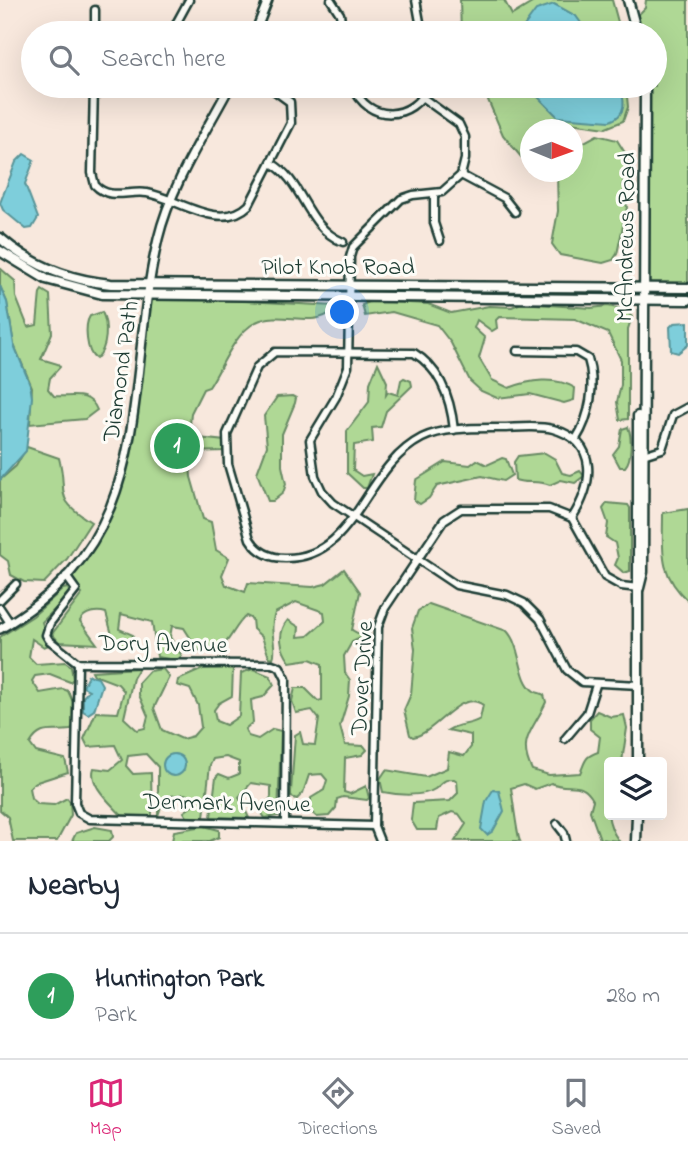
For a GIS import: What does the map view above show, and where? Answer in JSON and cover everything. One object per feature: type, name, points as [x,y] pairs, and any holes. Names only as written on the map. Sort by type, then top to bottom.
[{"type":"main road","points":[[628,0],[634,21]]},
{"type":"main road","name":"McAndrews Road","points":[[639,588],[643,572],[641,388],[645,98]]},
{"type":"main road","name":"Pilot Knob Road","points":[[0,238],[31,261],[64,275],[93,282],[688,288]]},
{"type":"main road","name":"Pilot Knob Road","points":[[0,251],[30,272],[65,286],[102,294],[688,300]]},
{"type":"main road","name":"McAndrews Road","points":[[638,757],[637,437],[641,388]]},
{"type":"main road","points":[[636,841],[637,820]]},
{"type":"street","points":[[260,21],[268,0]]},
{"type":"street","points":[[331,0],[341,21]]},
{"type":"street","points":[[416,0],[420,21]]},
{"type":"street","points":[[179,21],[186,1]]},
{"type":"street","points":[[95,10],[95,21]]},
{"type":"street","points":[[94,98],[92,173],[95,185],[110,194],[145,193],[201,213],[240,211],[253,199],[291,123],[292,113],[285,98]]},
{"type":"street","name":"Diamond Path","points":[[0,629],[43,599],[66,576],[101,527],[125,472],[158,239],[170,202],[224,98]]},
{"type":"street","points":[[361,98],[367,107],[382,114],[397,114],[410,109],[423,98],[459,124],[464,137],[465,159],[461,175],[450,188],[401,200],[358,239],[350,255],[349,350],[344,384],[313,430],[309,451],[322,491],[333,503],[456,585],[507,594],[524,603],[540,619],[567,670],[582,682],[596,685],[639,685]]},
{"type":"street","points":[[271,163],[289,176],[299,198],[321,228],[343,242]]},
{"type":"street","points":[[461,175],[504,198],[514,212]]},
{"type":"street","points":[[434,194],[434,223],[440,240]]},
{"type":"street","points":[[454,430],[448,396],[423,358],[404,351],[349,350],[284,350],[267,357],[257,367],[231,420],[225,449],[250,539],[256,548],[274,558],[298,558],[318,554],[335,541],[400,451],[424,437],[454,430],[551,428],[576,439],[585,453],[589,476],[584,499],[572,519],[605,577],[621,586],[639,588]]},
{"type":"street","points":[[517,351],[576,352],[588,359],[589,408],[585,424],[576,439]]},
{"type":"street","points":[[643,455],[662,449],[673,415],[688,407]]},
{"type":"street","name":"Dover Drive","points":[[380,841],[374,826],[378,627],[385,608],[444,520],[461,509],[549,509],[572,519]]},
{"type":"street","name":"Dory Avenue","points":[[66,576],[76,590],[50,623],[46,635],[78,663],[268,664],[280,667],[286,679],[285,822]]},
{"type":"street","points":[[0,600],[16,584]]},
{"type":"street","points":[[0,608],[10,623]]},
{"type":"street","name":"Denmark Avenue","points":[[78,663],[75,803],[79,813],[89,819],[374,826]]},
{"type":"street","points":[[565,739],[586,713],[596,685]]},
{"type":"street","points":[[556,824],[565,833],[566,841]]},
{"type":"green space","points":[[460,0],[504,0],[512,15],[537,0],[612,0],[618,21],[461,21]]},
{"type":"green space","points":[[646,0],[688,0],[688,295],[658,296],[657,290],[641,290],[642,98],[667,98],[667,21],[633,21],[645,8]]},
{"type":"green space","points":[[487,98],[627,98],[628,107],[623,121],[606,128],[583,125],[583,119],[520,119],[520,156],[503,135]]},
{"type":"green space","points":[[597,135],[617,140],[627,156],[623,183],[627,207],[617,254],[613,260],[603,263],[560,255],[552,244],[558,211],[557,182],[583,182],[583,143]]},
{"type":"green space","points":[[0,268],[15,281],[16,297],[28,327],[37,325],[42,290],[50,295],[52,333],[41,359],[60,367],[50,378],[48,389],[54,396],[84,397],[94,404],[97,410],[85,419],[30,424],[32,387],[14,345],[7,302],[0,286]]},
{"type":"green space","points":[[252,289],[247,301],[335,306],[334,310],[325,316],[316,318],[276,317],[256,322],[241,335],[209,387],[203,389],[191,413],[189,437],[225,441],[225,451],[189,452],[191,477],[203,519],[211,522],[216,550],[229,558],[222,575],[226,585],[245,592],[248,583],[313,587],[325,584],[344,569],[360,592],[352,630],[361,635],[367,630],[369,634],[352,642],[344,656],[345,673],[350,680],[349,696],[340,726],[345,745],[364,746],[367,750],[362,755],[345,758],[344,792],[350,794],[366,786],[369,798],[337,799],[336,808],[329,816],[317,817],[311,812],[311,798],[324,790],[327,780],[322,774],[309,775],[303,793],[297,799],[291,797],[295,735],[300,732],[303,744],[315,745],[319,719],[312,710],[296,713],[292,701],[295,688],[305,688],[318,701],[322,700],[322,664],[310,659],[290,662],[281,641],[282,630],[288,620],[299,627],[298,637],[308,636],[325,621],[324,612],[296,602],[275,613],[272,626],[273,658],[269,657],[262,637],[253,629],[252,619],[246,616],[221,648],[215,651],[198,650],[184,628],[172,626],[170,637],[182,656],[176,660],[157,657],[152,622],[121,614],[119,629],[133,635],[131,645],[126,647],[114,642],[106,613],[102,612],[88,614],[80,621],[97,644],[59,642],[52,634],[82,594],[66,576],[96,535],[117,491],[151,290]]},
{"type":"green space","points":[[372,301],[428,304],[451,313],[489,306],[512,307],[521,303],[591,308],[608,306],[626,310],[632,317],[628,329],[628,419],[620,420],[617,402],[621,385],[621,360],[608,333],[575,319],[499,317],[496,320],[497,328],[492,331],[477,320],[474,328],[485,338],[479,358],[492,380],[509,388],[542,380],[575,388],[574,400],[564,403],[530,394],[497,398],[481,391],[470,381],[451,343],[437,325],[392,312],[365,316],[362,305]]},
{"type":"green space","points":[[102,312],[106,336],[103,349],[96,359],[88,345],[87,326],[90,316]]},
{"type":"green space","points":[[378,363],[387,382],[386,395],[388,392],[398,395],[401,380],[404,378],[411,381],[412,386],[386,411],[381,427],[372,428],[373,442],[354,445],[353,470],[362,476],[372,474],[367,488],[363,488],[347,473],[347,431],[369,402],[370,383]]},
{"type":"green space","points":[[277,397],[296,398],[295,403],[282,434],[282,466],[286,484],[283,493],[273,501],[268,501],[257,473],[267,446],[264,416]]},
{"type":"green space","points":[[628,427],[630,454],[625,467],[620,467],[613,454],[619,446],[622,429]]},
{"type":"green space","points":[[27,447],[59,458],[66,500],[91,522],[67,559],[44,583],[24,582],[11,575],[8,561],[0,555],[0,480],[16,466]]},
{"type":"green space","points":[[545,453],[555,459],[562,473],[571,475],[580,471],[584,476],[575,483],[561,480],[550,485],[515,480],[514,462],[518,456]]},
{"type":"green space","points":[[502,458],[506,459],[512,475],[503,481],[482,476],[437,486],[429,498],[420,504],[414,500],[416,480],[445,462],[470,465],[477,460],[487,465]]},
{"type":"green space","points":[[607,503],[628,505],[630,508],[630,571],[624,573],[615,565],[618,558],[615,543],[606,537],[608,523],[603,509]]},
{"type":"green space","points":[[688,509],[688,601],[671,581],[664,561],[663,513]]},
{"type":"green space","points":[[68,588],[70,594],[42,622],[49,645],[44,647],[32,639],[29,657],[36,664],[65,662],[71,666],[73,679],[70,682],[50,674],[35,676],[32,681],[40,693],[63,689],[68,691],[73,702],[74,725],[70,730],[38,734],[30,744],[36,752],[65,759],[68,772],[34,783],[29,788],[31,798],[38,804],[54,805],[67,798],[71,815],[57,841],[13,841],[8,817],[0,810],[0,637],[33,616],[63,589]]},
{"type":"green space","points":[[429,604],[507,631],[515,646],[525,679],[534,691],[544,695],[546,702],[526,742],[532,770],[549,775],[580,773],[588,757],[598,752],[600,737],[590,729],[590,719],[597,711],[611,717],[624,715],[627,728],[623,757],[604,757],[604,820],[609,820],[619,841],[600,839],[590,811],[593,800],[580,788],[551,783],[535,789],[524,784],[511,788],[520,841],[455,841],[466,824],[459,814],[452,812],[439,818],[437,830],[417,830],[411,820],[413,803],[450,801],[458,793],[457,781],[454,779],[445,781],[430,792],[383,792],[380,779],[386,770],[426,777],[447,768],[449,752],[464,756],[471,747],[471,735],[448,730],[480,719],[483,705],[475,701],[466,702],[422,734],[413,737],[410,735],[404,710],[411,694],[415,649],[412,628],[418,611]]},
{"type":"green space","points":[[139,668],[133,678],[124,718],[137,730],[145,728],[148,716],[139,695],[139,682],[149,671],[163,669],[169,677],[154,708],[162,730],[182,739],[193,736],[201,727],[198,705],[190,689],[177,685],[178,680],[203,669],[233,668],[232,696],[219,703],[214,710],[216,721],[226,725],[239,716],[241,673],[253,669],[270,676],[274,685],[263,697],[251,700],[253,722],[245,729],[248,736],[258,739],[273,729],[281,731],[278,816],[265,818],[261,812],[271,797],[271,786],[251,783],[239,797],[249,818],[211,817],[216,777],[219,774],[229,778],[239,774],[239,762],[226,757],[213,759],[210,765],[204,817],[187,817],[184,812],[192,806],[193,798],[185,794],[164,797],[158,816],[158,767],[146,754],[128,756],[126,766],[133,774],[151,773],[152,816],[122,816],[102,794],[93,774],[94,768],[110,770],[122,760],[115,745],[88,747],[84,739],[96,712],[118,713],[124,691],[118,684],[94,675],[92,671]]},
{"type":"green space","points":[[204,826],[219,830],[219,837],[210,841],[172,841],[174,831]]},
{"type":"green space","points":[[95,827],[112,830],[113,837],[109,841],[72,841],[76,833]]},
{"type":"water","points":[[554,4],[576,16],[580,21],[528,21],[536,10]]},
{"type":"water","points":[[539,98],[623,98],[620,115],[610,121],[558,117]]},
{"type":"water","points":[[24,154],[34,160],[25,184],[38,218],[32,228],[26,229],[3,210],[0,203],[16,162]]},
{"type":"water","points":[[0,286],[7,302],[14,345],[30,384],[32,397],[26,451],[0,480]]},
{"type":"water","points":[[688,322],[688,345],[678,353],[671,351],[670,327],[674,323]]},
{"type":"water","points":[[88,675],[98,678],[102,685],[94,710],[88,714],[83,711],[83,697],[89,690],[83,687]]},
{"type":"water","points":[[174,754],[182,757],[185,765],[182,773],[174,776],[166,773],[163,765],[166,757]]},
{"type":"water","points":[[493,790],[499,791],[504,811],[493,831],[487,835],[481,829],[486,801]]},
{"type":"place","name":"Huntington Park","points":[[177,446]]}]
